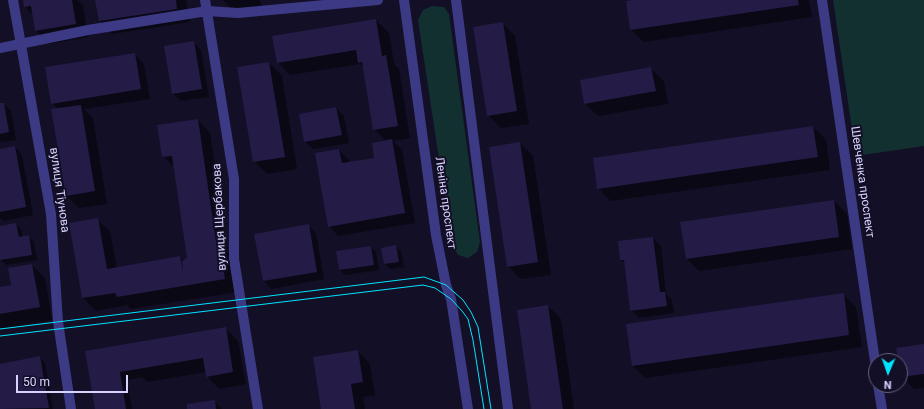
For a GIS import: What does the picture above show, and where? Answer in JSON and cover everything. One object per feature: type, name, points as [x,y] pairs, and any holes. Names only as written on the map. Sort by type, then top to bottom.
[{"type":"street","name":"вулиця Тіунова","points":[[13,0],[52,214],[58,322],[71,409]]},
{"type":"street","name":"вулиця Щербакова","points":[[205,0],[234,179],[234,259],[258,409]]},
{"type":"street","points":[[0,48],[88,30],[207,11],[238,13],[378,0]]},
{"type":"street","name":"Леніна проспект","points":[[404,0],[436,235],[446,285],[451,299],[468,409]]},
{"type":"street","points":[[456,0],[508,409]]},
{"type":"street","name":"Шевченка проспект","points":[[822,0],[874,353]]},
{"type":"street","points":[[879,393],[882,409]]},
{"type":"green space","points":[[833,0],[924,0],[924,146],[856,156]]},
{"type":"green space","points":[[432,6],[444,7],[449,14],[480,242],[477,252],[468,258],[458,255],[452,245],[418,20],[423,10]]},
{"type":"building","points":[[23,0],[72,0],[76,24],[35,31],[31,6],[24,7]]},
{"type":"building","points":[[95,0],[176,0],[177,9],[99,21]]},
{"type":"building","points":[[798,0],[799,5],[630,30],[626,1]]},
{"type":"building","points":[[376,19],[382,56],[386,55],[398,126],[373,130],[362,62],[358,63],[356,50],[277,63],[272,36]]},
{"type":"building","points":[[503,22],[517,111],[487,116],[473,27]]},
{"type":"building","points":[[194,41],[202,89],[172,94],[164,46]]},
{"type":"building","points":[[135,53],[141,89],[51,104],[45,67]]},
{"type":"building","points":[[269,62],[285,157],[253,162],[237,67]]},
{"type":"building","points":[[651,67],[656,91],[584,104],[580,80]]},
{"type":"building","points":[[0,103],[4,103],[9,132],[0,134]]},
{"type":"building","points":[[81,105],[95,191],[66,196],[51,109]]},
{"type":"building","points":[[336,107],[342,135],[304,142],[299,114]]},
{"type":"building","points":[[198,119],[216,242],[219,242],[225,279],[117,297],[115,293],[82,298],[69,223],[98,218],[107,269],[180,256],[183,271],[182,261],[187,258],[172,156],[162,157],[157,125]]},
{"type":"building","points":[[813,126],[818,157],[597,189],[593,158]]},
{"type":"building","points":[[392,139],[405,213],[328,227],[315,153],[339,149],[342,163],[374,158],[372,143]]},
{"type":"building","points":[[520,142],[538,262],[507,267],[489,147]]},
{"type":"building","points":[[15,146],[26,207],[0,212],[0,149]]},
{"type":"building","points":[[834,200],[839,237],[686,259],[680,222]]},
{"type":"building","points":[[16,223],[19,237],[29,235],[32,255],[0,260],[0,226]]},
{"type":"building","points":[[309,224],[317,272],[263,281],[254,234]]},
{"type":"building","points":[[653,237],[660,292],[665,292],[667,306],[630,311],[624,260],[620,260],[618,241]]},
{"type":"building","points":[[396,245],[399,262],[384,264],[381,248]]},
{"type":"building","points":[[371,246],[374,265],[339,270],[336,251]]},
{"type":"building","points":[[32,264],[40,307],[0,314],[0,287],[11,285],[8,268]]},
{"type":"building","points":[[844,293],[849,335],[632,366],[626,324]]},
{"type":"building","points":[[548,305],[563,409],[531,409],[517,310]]},
{"type":"building","points":[[226,327],[233,372],[206,377],[203,358],[120,372],[126,409],[95,409],[85,351]]},
{"type":"building","points":[[924,344],[924,374],[908,376],[908,353],[897,353],[896,348]]},
{"type":"building","points":[[358,350],[363,382],[351,384],[355,409],[321,409],[313,357]]},
{"type":"building","points":[[40,356],[49,408],[0,409],[0,364]]},
{"type":"building","points":[[215,400],[216,409],[187,409],[187,404]]},
{"type":"tram line","points":[[0,329],[424,277],[446,285],[463,300],[471,312],[478,327],[491,409]]},
{"type":"tram line","points":[[0,336],[423,285],[435,288],[451,299],[468,319],[473,340],[484,409]]}]
